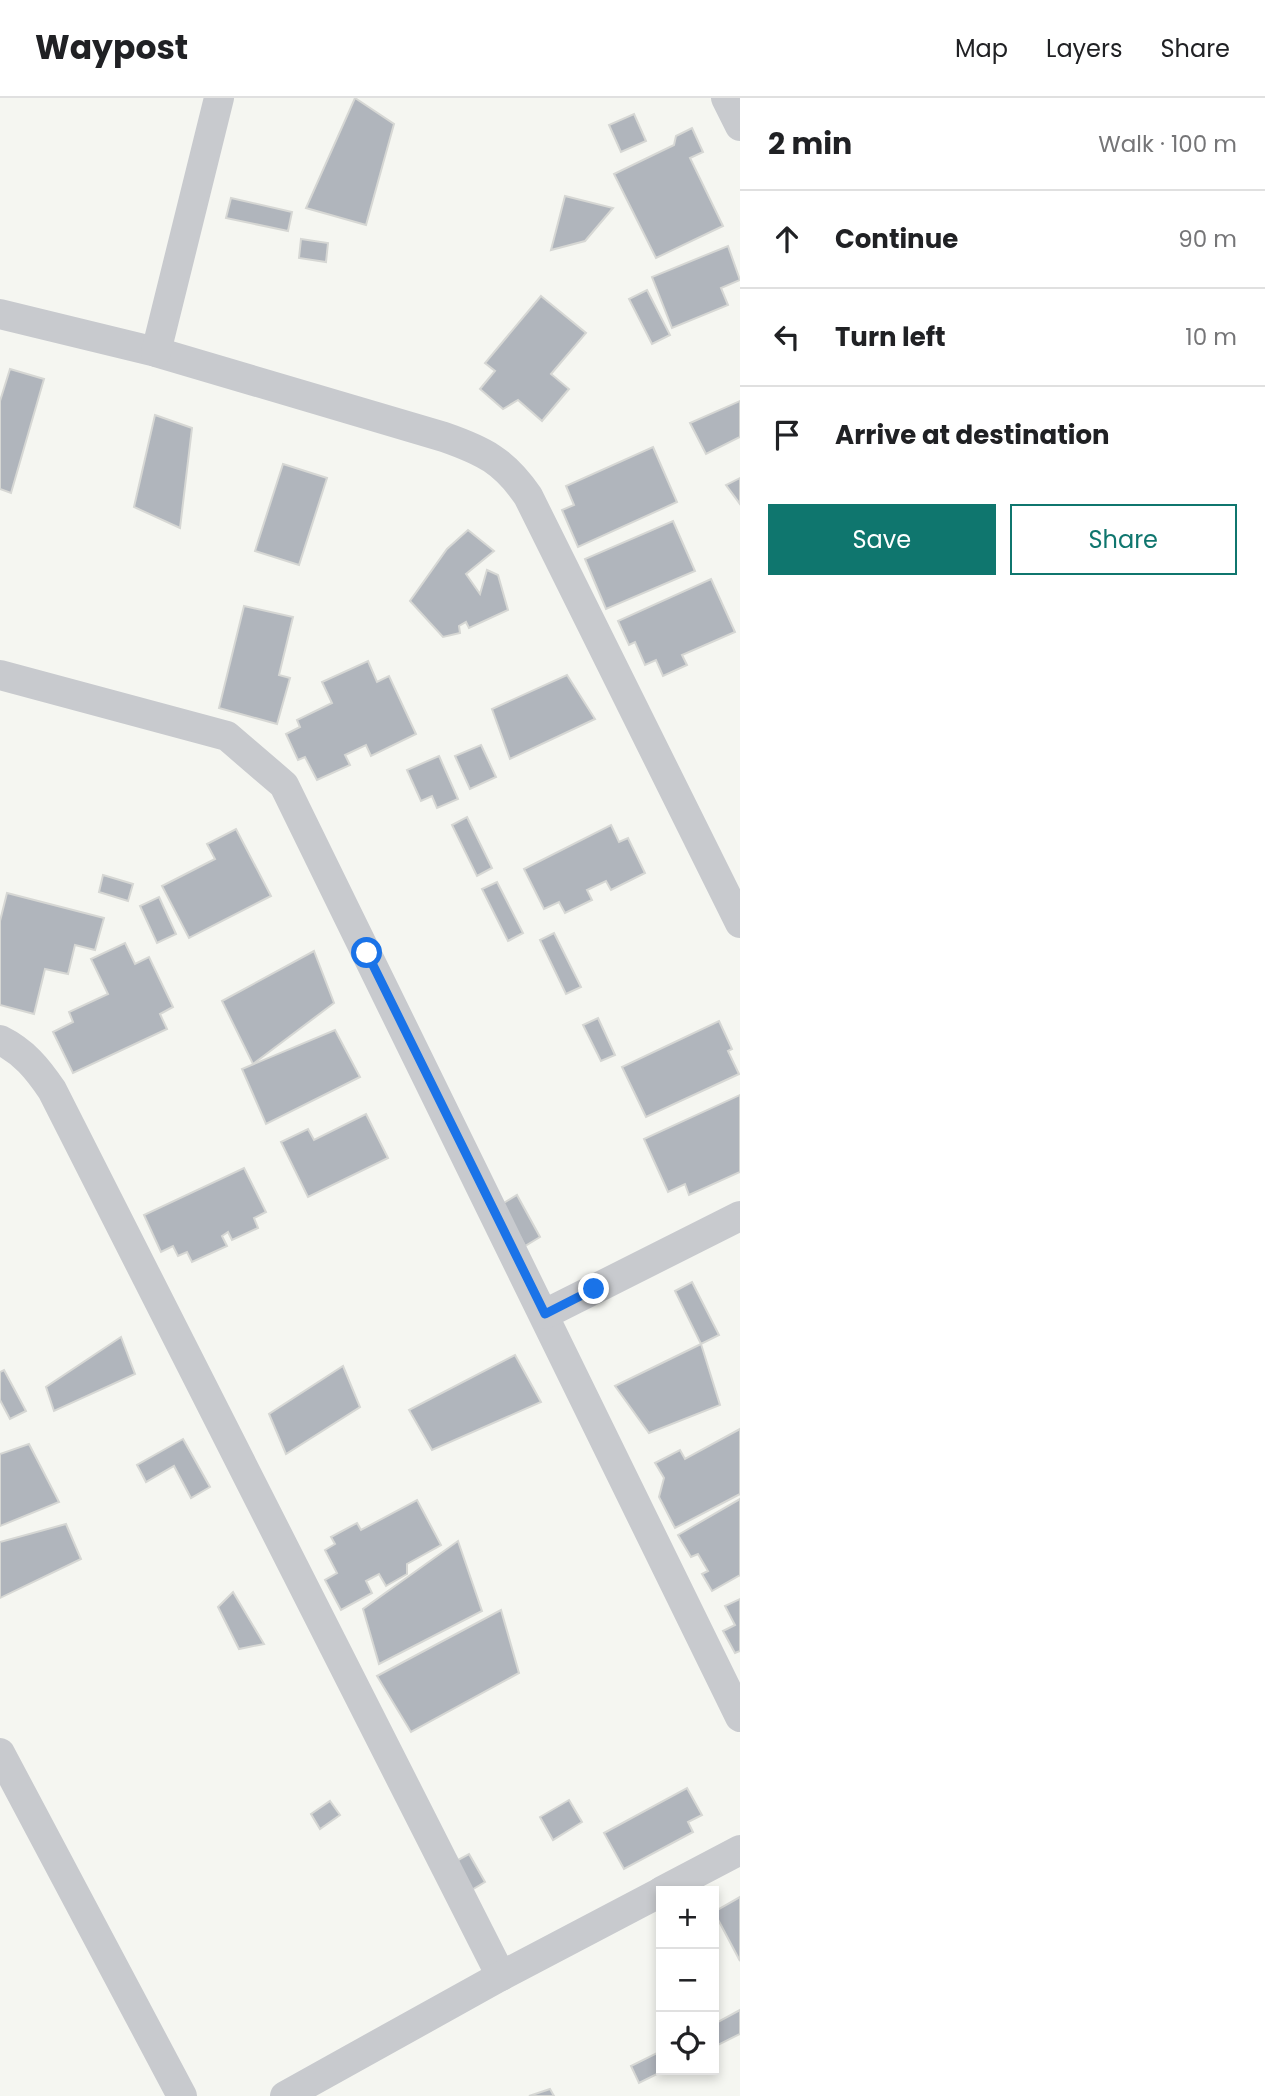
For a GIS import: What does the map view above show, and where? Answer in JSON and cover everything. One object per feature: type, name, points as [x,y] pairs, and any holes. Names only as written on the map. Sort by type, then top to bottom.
[{"type":"street","points":[[156,352],[219,98]]},
{"type":"street","points":[[726,98],[740,126]]},
{"type":"street","points":[[0,314],[156,352],[444,437],[477,448],[513,474],[528,496],[740,923]]},
{"type":"street","points":[[0,675],[227,736],[284,785],[740,1717]]},
{"type":"street","points":[[0,1040],[18,1049],[35,1065],[52,1090],[501,1976]]},
{"type":"street","points":[[545,1314],[740,1216]]},
{"type":"street","points":[[0,1752],[182,2096]]},
{"type":"street","points":[[672,1886],[740,1850]]},
{"type":"street","points":[[285,2096],[501,1976],[656,1894]]},
{"type":"building","points":[[355,98],[394,124],[366,225],[306,208]]},
{"type":"building","points":[[634,114],[646,141],[621,152],[609,125]]},
{"type":"building","points":[[692,128],[703,152],[690,158],[723,226],[656,258],[614,174],[674,145],[676,136]]},
{"type":"building","points":[[565,196],[613,208],[585,241],[551,250]]},
{"type":"building","points":[[231,198],[292,212],[288,231],[226,218]]},
{"type":"building","points":[[301,239],[328,243],[326,262],[299,258]]},
{"type":"building","points":[[728,246],[740,280],[721,288],[728,305],[672,328],[652,277]]},
{"type":"building","points":[[647,290],[670,335],[652,344],[629,299]]},
{"type":"building","points":[[541,296],[586,333],[551,374],[569,389],[542,421],[518,400],[503,409],[480,389],[495,371],[485,363]]},
{"type":"building","points":[[10,369],[44,379],[11,493],[0,489],[0,401]]},
{"type":"building","points":[[740,401],[740,437],[706,454],[690,423]]},
{"type":"building","points":[[155,415],[192,428],[180,528],[134,507]]},
{"type":"building","points":[[653,447],[677,502],[578,547],[562,510],[574,505],[566,486]]},
{"type":"building","points":[[283,464],[327,478],[299,565],[255,551]]},
{"type":"building","points":[[740,478],[740,504],[726,485]]},
{"type":"building","points":[[673,521],[695,571],[606,609],[585,559]]},
{"type":"building","points":[[468,530],[494,551],[466,574],[480,594],[487,570],[498,575],[508,610],[469,628],[466,622],[459,626],[460,633],[443,637],[410,601],[447,549]]},
{"type":"building","points":[[711,579],[735,632],[682,655],[687,665],[663,676],[656,660],[645,665],[635,642],[629,645],[618,621]]},
{"type":"building","points":[[244,606],[293,617],[279,675],[290,678],[277,724],[219,708]]},
{"type":"building","points":[[368,661],[377,682],[389,676],[416,734],[371,756],[366,745],[345,755],[350,765],[317,780],[305,757],[298,760],[286,734],[300,727],[297,720],[332,703],[322,682]]},
{"type":"building","points":[[567,675],[595,719],[510,759],[492,709]]},
{"type":"building","points":[[481,745],[496,777],[470,789],[455,756]]},
{"type":"building","points":[[439,756],[458,799],[437,808],[432,796],[421,801],[407,770]]},
{"type":"building","points":[[467,817],[492,868],[477,876],[452,825]]},
{"type":"building","points":[[611,825],[619,842],[628,838],[645,873],[611,890],[606,881],[587,890],[592,900],[565,913],[559,902],[544,909],[524,869]]},
{"type":"building","points":[[236,829],[271,896],[189,938],[162,886],[215,859],[207,844]]},
{"type":"building","points":[[103,875],[133,884],[128,901],[99,892]]},
{"type":"building","points":[[497,882],[523,933],[508,941],[482,889]]},
{"type":"building","points":[[7,893],[104,918],[95,950],[75,945],[68,974],[45,969],[34,1014],[0,1005],[0,921]]},
{"type":"building","points":[[159,897],[176,934],[157,943],[140,906]]},
{"type":"building","points":[[554,933],[581,987],[566,994],[540,940]]},
{"type":"building","points":[[125,943],[135,964],[149,957],[173,1007],[160,1014],[167,1029],[73,1073],[53,1032],[73,1022],[69,1012],[108,994],[91,959]]},
{"type":"building","points":[[314,951],[334,1003],[253,1064],[222,1001]]},
{"type":"building","points":[[598,1018],[615,1055],[601,1061],[583,1025]]},
{"type":"building","points":[[719,1021],[732,1049],[728,1051],[739,1074],[646,1117],[622,1067]]},
{"type":"building","points":[[335,1030],[360,1077],[266,1124],[242,1069]]},
{"type":"building","points":[[740,1095],[740,1172],[689,1195],[685,1184],[668,1192],[644,1139]]},
{"type":"building","points":[[366,1114],[388,1158],[308,1197],[281,1142],[308,1129],[314,1140]]},
{"type":"building","points":[[244,1168],[266,1212],[254,1218],[258,1228],[232,1240],[228,1232],[222,1236],[227,1246],[192,1262],[187,1252],[178,1256],[173,1246],[161,1252],[144,1215]]},
{"type":"building","points":[[517,1195],[540,1237],[525,1246],[502,1204]]},
{"type":"building","points":[[692,1282],[719,1335],[701,1344],[675,1291]]},
{"type":"building","points":[[121,1337],[135,1374],[54,1411],[46,1387]]},
{"type":"building","points":[[701,1344],[720,1405],[649,1433],[615,1386]]},
{"type":"building","points":[[515,1355],[541,1402],[432,1450],[409,1410]]},
{"type":"building","points":[[343,1366],[360,1407],[286,1454],[269,1414]]},
{"type":"building","points":[[4,1370],[26,1411],[10,1419],[0,1400],[0,1372]]},
{"type":"building","points":[[740,1429],[740,1494],[675,1528],[659,1497],[664,1478],[655,1463],[680,1450],[685,1459]]},
{"type":"building","points":[[183,1439],[210,1487],[191,1498],[174,1466],[146,1482],[137,1465]]},
{"type":"building","points":[[29,1444],[59,1502],[0,1526],[0,1454]]},
{"type":"building","points":[[740,1499],[740,1575],[712,1591],[702,1574],[708,1571],[698,1554],[691,1557],[678,1535]]},
{"type":"building","points":[[417,1500],[441,1545],[407,1564],[407,1574],[386,1586],[379,1574],[366,1581],[372,1593],[341,1610],[325,1580],[337,1573],[325,1550],[335,1544],[331,1537],[357,1523],[361,1530]]},
{"type":"building","points":[[66,1524],[81,1559],[0,1598],[0,1542]]},
{"type":"building","points":[[458,1541],[482,1611],[379,1664],[363,1609]]},
{"type":"building","points":[[233,1592],[264,1644],[239,1649],[218,1607]]},
{"type":"building","points":[[740,1599],[740,1651],[735,1653],[723,1631],[735,1625],[725,1606]]},
{"type":"building","points":[[501,1610],[519,1673],[411,1732],[377,1676]]},
{"type":"building","points":[[687,1788],[702,1815],[688,1822],[693,1832],[624,1869],[604,1833]]},
{"type":"building","points":[[569,1800],[582,1822],[553,1840],[540,1817]]},
{"type":"building","points":[[330,1801],[340,1815],[320,1829],[311,1814]]},
{"type":"building","points":[[469,1854],[485,1882],[463,1895],[447,1866]]},
{"type":"building","points":[[740,1897],[740,1961],[719,1921],[719,1909]]},
{"type":"building","points":[[740,2010],[740,2034],[719,2044],[719,2021]]},
{"type":"building","points":[[656,2054],[656,2074],[639,2083],[631,2066]]},
{"type":"building","points":[[550,2089],[554,2096],[529,2096]]},
{"type":"route","points":[[367,953],[545,1314],[594,1289]]}]
